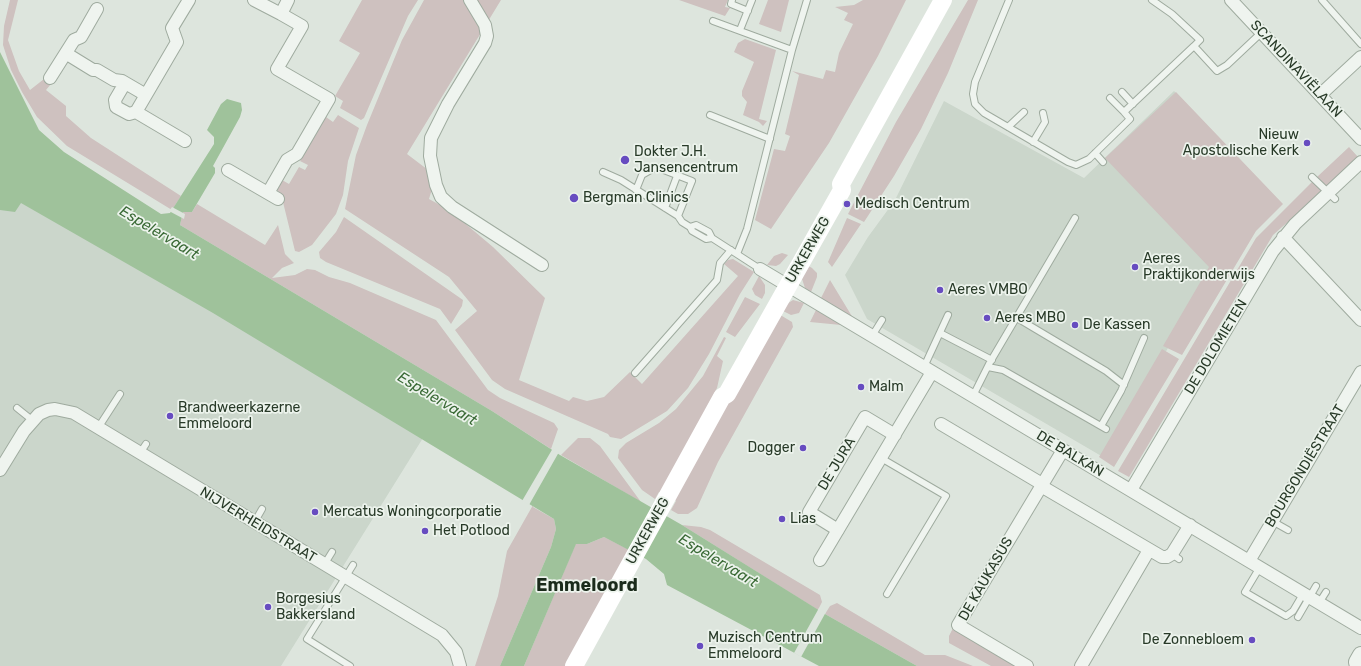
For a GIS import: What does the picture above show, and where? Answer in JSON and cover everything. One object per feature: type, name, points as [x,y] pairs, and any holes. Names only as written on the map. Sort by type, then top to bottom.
[{"type":"main road","name":"URKERWEG","points":[[574,666],[722,397],[720,391],[735,359],[783,283],[835,185],[841,184],[943,0]]},
{"type":"street","points":[[125,83],[115,100],[116,107],[129,114],[136,112],[177,42],[172,28],[189,0]]},
{"type":"street","points":[[228,170],[273,196],[287,160],[297,154],[330,99],[277,69],[302,26],[254,0]]},
{"type":"street","points":[[281,14],[288,0]]},
{"type":"street","points":[[470,0],[485,25],[487,36],[485,43],[437,124],[431,138],[430,156],[436,185],[441,197],[452,207],[542,265]]},
{"type":"street","name":"SCANDINAVIËLAAN","points":[[1231,0],[1361,139]]},
{"type":"street","points":[[50,78],[63,56],[67,54],[74,40],[81,37],[97,8]]},
{"type":"street","points":[[67,54],[93,70],[97,70],[114,80],[125,83],[146,95]]},
{"type":"street","points":[[1320,95],[1361,57]]},
{"type":"street","points":[[136,112],[185,141]]},
{"type":"street","name":"DE DOLOMIETEN","points":[[1131,490],[1283,237],[1332,196],[1361,162]]},
{"type":"street","points":[[1283,237],[1361,320]]},
{"type":"street","name":"URKERWEG","points":[[760,269],[783,283]]},
{"type":"street","name":"DE BALKAN","points":[[783,283],[1361,628]]},
{"type":"street","points":[[820,560],[881,458],[928,369]]},
{"type":"street","name":"BOURGONDIËSTRAAT","points":[[1248,561],[1361,372]]},
{"type":"street","name":"NIJVERHEIDSTRAAT","points":[[32,420],[44,411],[54,409],[74,413],[98,428],[143,448],[254,523],[442,635],[456,652],[460,666]]},
{"type":"street","name":"DE JURA","points":[[838,530],[809,512],[865,417],[894,435]]},
{"type":"street","points":[[0,470],[32,420]]},
{"type":"street","points":[[941,424],[1163,557],[1176,557],[1190,525]]},
{"type":"street","name":"DE KAUKASUS","points":[[1027,666],[958,625],[1063,450]]},
{"type":"street","points":[[1081,666],[1149,550]]},
{"type":"lane","points":[[732,0],[730,4],[748,11]]},
{"type":"lane","points":[[740,30],[752,0]]},
{"type":"lane","points":[[737,254],[747,229],[792,50],[807,0]]},
{"type":"lane","points":[[1009,0],[975,82],[973,94],[975,104],[981,111],[1068,162],[1076,164],[1086,162],[1130,120],[1110,98]]},
{"type":"lane","points":[[1124,112],[1200,40],[1172,14],[1152,0]]},
{"type":"lane","points":[[1322,0],[1361,44]]},
{"type":"lane","points":[[713,21],[792,50]]},
{"type":"lane","points":[[1210,75],[1216,70],[1217,71],[1227,65],[1261,33]]},
{"type":"lane","points":[[1194,46],[1216,70]]},
{"type":"lane","points":[[1122,92],[1132,104]]},
{"type":"lane","points":[[1008,127],[1024,112]]},
{"type":"lane","points":[[1033,142],[1045,122],[1043,113]]},
{"type":"lane","points":[[710,115],[770,138]]},
{"type":"lane","points":[[1095,153],[1103,162]]},
{"type":"lane","points":[[603,172],[621,180],[636,190],[678,216],[692,181],[656,167],[642,175],[636,190]]},
{"type":"lane","points":[[665,208],[677,176]]},
{"type":"lane","points":[[1312,177],[1332,196]]},
{"type":"lane","name":"URKERWEG","points":[[678,216],[682,222],[690,227],[696,225],[709,232],[712,238],[760,269]]},
{"type":"lane","points":[[973,396],[1016,318],[1075,218]]},
{"type":"lane","points":[[635,373],[717,280],[720,263],[731,250]]},
{"type":"lane","points":[[928,369],[948,315]]},
{"type":"lane","points":[[1016,318],[1106,371],[1124,385]]},
{"type":"lane","points":[[872,336],[882,320]]},
{"type":"lane","points":[[940,334],[992,360]]},
{"type":"lane","points":[[988,367],[1003,370],[1103,428],[1124,385],[1144,338]]},
{"type":"lane","points":[[98,428],[120,394]]},
{"type":"lane","points":[[17,408],[32,420]]},
{"type":"lane","points":[[881,458],[946,496],[887,594]]},
{"type":"lane","points":[[254,523],[262,509]]},
{"type":"lane","points":[[1272,521],[1288,530]]},
{"type":"lane","points":[[324,565],[332,552]]},
{"type":"lane","points":[[350,666],[307,639],[353,565]]},
{"type":"lane","points":[[1260,567],[1245,592],[1286,616],[1310,598],[1326,592]]},
{"type":"lane","points":[[1298,617],[1316,586]]},
{"type":"shaded area","points":[[10,0],[18,0],[8,40],[19,71],[30,90],[44,79],[51,84],[46,90],[66,106],[66,116],[91,138],[181,196],[172,210],[67,146],[37,117],[11,70],[3,45],[4,26]]},
{"type":"shaded area","points":[[362,0],[418,0],[408,16],[364,118],[361,120],[340,108],[343,101],[335,96],[360,53],[339,41]]},
{"type":"shaded area","points":[[424,0],[501,0],[407,154],[436,176],[429,199],[449,210],[493,247],[545,298],[519,380],[569,401],[573,397],[587,401],[604,397],[630,372],[642,384],[738,276],[724,264],[728,260],[733,259],[754,272],[740,294],[709,354],[688,388],[667,411],[621,439],[610,437],[608,434],[505,389],[492,380],[455,330],[477,311],[449,277],[345,209],[356,155],[367,125],[402,40]]},
{"type":"shaded area","points":[[679,0],[728,0],[725,7],[730,8],[725,16]]},
{"type":"shaded area","points":[[768,0],[789,0],[781,32],[759,24]]},
{"type":"shaded area","points":[[863,0],[906,0],[878,56],[829,143],[771,229],[755,220],[774,149],[785,151],[790,136],[785,134],[799,75],[792,71],[823,79],[826,70],[835,72],[839,53],[853,24],[844,20],[848,13],[835,7],[854,5]]},
{"type":"shaded area","points":[[968,0],[978,0],[948,73],[921,129],[894,176],[864,222],[848,214],[896,122]]},
{"type":"shaded area","points":[[745,39],[776,50],[759,119],[767,121],[763,126],[759,122],[743,115],[747,102],[742,96],[742,91],[754,62],[734,52],[738,43]]},
{"type":"shaded area","points":[[1174,91],[1264,187],[1103,457],[867,319],[845,275],[868,237],[895,200],[944,101],[1084,178]]},
{"type":"shaded area","points":[[1176,92],[1283,204],[1256,231],[1182,355],[1163,346],[1209,267],[1105,158]]},
{"type":"shaded area","points":[[338,115],[359,128],[348,161],[343,195],[336,214],[312,245],[299,252],[295,251],[281,194],[277,190],[282,180],[289,184],[299,167],[305,170],[308,165],[300,161],[326,117],[333,122]]},
{"type":"shaded area","points":[[1349,147],[1358,157],[1327,187],[1317,177]]},
{"type":"shaded area","points":[[1313,181],[1323,191],[1273,235],[1129,477],[1118,471],[1256,238]]},
{"type":"shaded area","points":[[36,191],[423,438],[281,666],[0,666],[0,200]]},
{"type":"shaded area","points":[[197,204],[265,245],[278,225],[285,254],[294,263],[282,268],[272,278],[295,275],[307,269],[315,270],[329,277],[350,283],[436,320],[488,390],[500,398],[554,423],[558,429],[551,449],[492,411],[180,225],[183,212],[192,212]]},
{"type":"shaded area","points":[[344,217],[463,300],[462,306],[451,324],[440,309],[326,262],[320,258],[319,252],[336,232]]},
{"type":"shaded area","points":[[847,218],[861,224],[832,267],[828,262]]},
{"type":"shaded area","points":[[782,253],[788,255],[780,264],[776,266],[767,265],[774,256]]},
{"type":"shaded area","points":[[805,264],[817,273],[817,277],[811,292],[805,288],[802,279]]},
{"type":"shaded area","points":[[759,276],[765,285],[765,293],[762,299],[755,295],[752,289]]},
{"type":"shaded area","points":[[830,280],[853,318],[821,298]]},
{"type":"shaded area","points":[[745,297],[760,304],[735,337],[726,332]]},
{"type":"shaded area","points":[[793,300],[804,303],[799,313],[791,315],[779,309]]},
{"type":"shaded area","points":[[816,310],[841,325],[810,322]]},
{"type":"shaded area","points":[[777,313],[792,322],[793,327],[718,462],[697,508],[688,514],[678,514],[671,510],[676,501],[674,499]]},
{"type":"shaded area","points":[[724,337],[726,338],[717,356],[723,361],[717,388],[661,493],[659,492],[655,499],[642,490],[618,458],[619,450],[626,443],[659,423],[676,409],[703,376]]},
{"type":"shaded area","points":[[1162,349],[1179,359],[1114,467],[1099,457]]},
{"type":"shaded area","points":[[578,438],[590,438],[600,446],[641,502],[561,455]]},
{"type":"shaded area","points":[[533,505],[533,507],[554,519],[556,529],[551,547],[500,666],[475,666],[498,596],[507,551]]},
{"type":"shaded area","points":[[682,525],[701,527],[710,530],[820,595],[822,602],[818,610]]},
{"type":"shaded area","points":[[604,537],[630,550],[565,666],[524,666],[576,543],[587,544]]},
{"type":"shaded area","points":[[837,603],[925,655],[945,655],[973,666],[917,666],[825,614],[830,606]]},
{"type":"shaded area","points":[[954,626],[1020,666],[991,666],[949,643],[949,636]]},
{"type":"water","name":"Espelervaart","points":[[0,52],[39,130],[64,152],[161,214],[170,213],[214,144],[214,137],[207,130],[221,104],[227,99],[241,103],[242,110],[240,117],[213,166],[215,168],[215,173],[192,212],[183,212],[180,225],[492,411],[560,455],[682,525],[825,614],[917,666],[819,666],[667,585],[664,574],[646,559],[604,537],[587,544],[576,544],[524,666],[500,666],[551,547],[556,529],[554,519],[213,313],[21,203],[15,212],[0,210]]},
{"type":"pier","points":[[172,207],[185,214],[184,219],[169,211]]},
{"type":"pier","points":[[553,448],[559,452],[529,505],[522,501]]},
{"type":"pier","points":[[819,608],[826,612],[801,657],[794,653]]},
{"type":"place","name":"Nieuw Apostolische Kerk","points":[[1307,143]]},
{"type":"place","name":"Dokter J.H. Jansencentrum","points":[[625,160]]},
{"type":"place","name":"Bergman Clinics","points":[[574,198]]},
{"type":"place","name":"Medisch Centrum","points":[[847,204]]},
{"type":"place","name":"Aeres Praktijkonderwijs","points":[[1135,267]]},
{"type":"place","name":"Aeres VMBO","points":[[940,290]]},
{"type":"place","name":"Aeres MBO","points":[[987,318]]},
{"type":"place","name":"De Kassen","points":[[1075,325]]},
{"type":"place","name":"Malm","points":[[861,387]]},
{"type":"place","name":"Brandweerkazerne Emmeloord","points":[[170,416]]},
{"type":"place","name":"Dogger","points":[[803,448]]},
{"type":"place","name":"Mercatus Woningcorporatie","points":[[315,512]]},
{"type":"place","name":"Lias","points":[[782,519]]},
{"type":"place","name":"Het Potlood","points":[[425,531]]},
{"type":"place","name":"Borgesius Bakkersland","points":[[268,607]]},
{"type":"place","name":"De Zonnebloem","points":[[1252,640]]},
{"type":"place","name":"Muzisch Centrum Emmeloord","points":[[700,646]]},
{"type":"district","name":"Emmeloord","points":[[587,586]]}]
